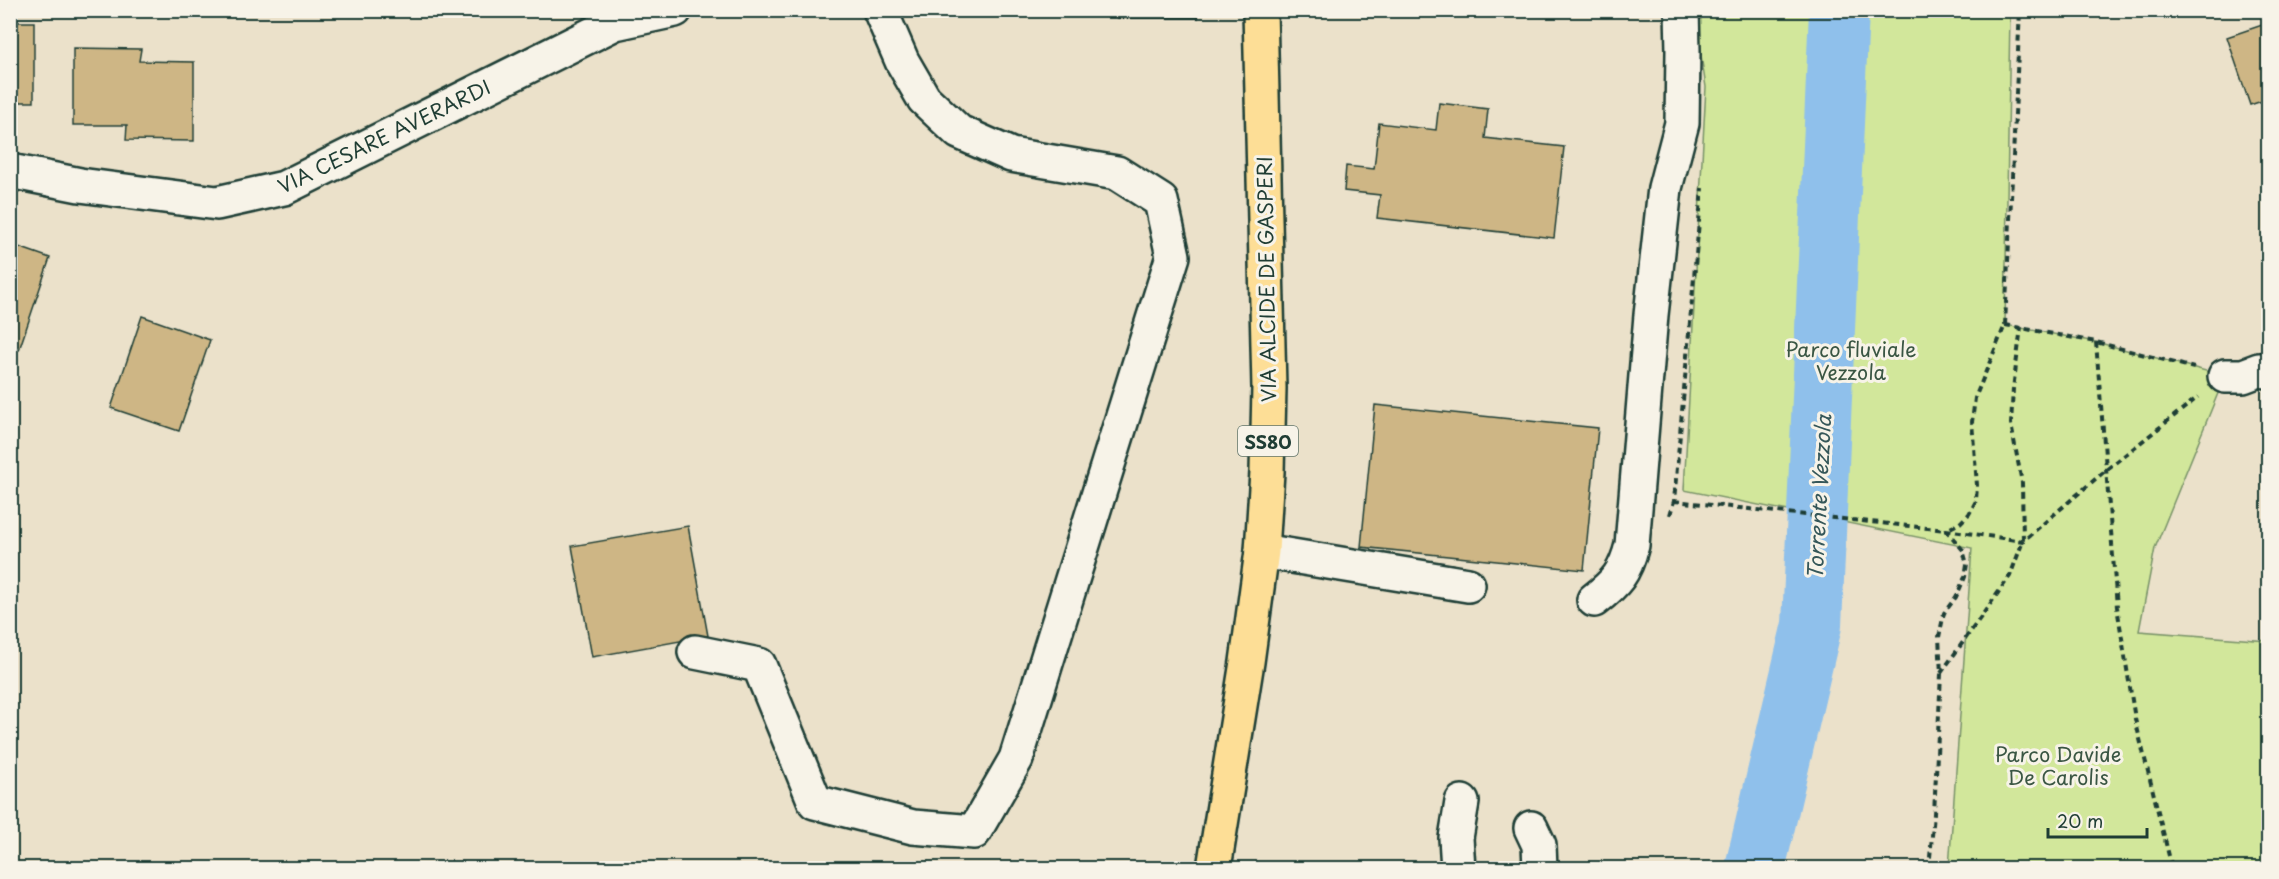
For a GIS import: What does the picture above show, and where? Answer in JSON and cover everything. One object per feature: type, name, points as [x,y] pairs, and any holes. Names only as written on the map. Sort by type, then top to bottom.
[{"type":"main road","name":"VIA ALCIDE DE GASPERI","points":[[1214,868],[1262,551],[1267,472],[1269,388],[1260,10]]},
{"type":"street","name":"VIA CESARE AVERARDI","points":[[10,171],[80,186],[217,203],[284,188],[615,23],[675,10]]},
{"type":"street","points":[[695,652],[759,665],[815,802],[914,828],[974,832],[1016,759],[1173,256],[1161,201],[1117,173],[1011,155],[959,132],[924,99],[902,61],[880,10]]},
{"type":"street","points":[[1594,600],[1614,585],[1627,565],[1632,544],[1651,315],[1665,188],[1682,123],[1682,10]]},
{"type":"street","points":[[2225,376],[2243,376],[2259,370],[2268,371]]},
{"type":"street","points":[[1262,551],[1468,585]]},
{"type":"street","points":[[1458,868],[1456,838],[1461,802]]},
{"type":"street","points":[[1531,828],[1539,845],[1540,868]]},
{"type":"path","points":[[1946,530],[1960,523],[1969,514],[1976,501],[1977,485],[1972,422],[1975,398],[2005,325],[2020,10]]},
{"type":"path","points":[[1703,180],[1674,501],[1946,530],[2023,541],[2106,470],[2225,376]]},
{"type":"path","points":[[2005,325],[2096,342],[2225,376]]},
{"type":"path","points":[[1941,674],[2010,576],[2023,541],[2022,483],[2011,424],[2021,327]]},
{"type":"path","points":[[2096,342],[2117,607],[2135,719],[2172,868]]},
{"type":"path","points":[[1929,868],[1941,674],[1940,637],[1944,613],[1956,597],[1965,577],[1967,564],[1963,550],[1946,530]]},
{"type":"green space","name":"Parco fluviale Vezzola","points":[[1694,11],[2010,11],[2005,325],[2096,342],[2225,376],[2155,548],[2139,631],[2268,641],[2268,868],[1949,868],[1972,548],[1684,490],[1706,87]]},
{"type":"building","points":[[1117,10],[1198,10],[1198,18],[1117,18]]},
{"type":"building","points":[[10,22],[34,22],[34,102],[10,102]]},
{"type":"building","points":[[2268,23],[2268,99],[2250,105],[2227,37]]},
{"type":"building","points":[[73,48],[141,49],[139,61],[194,62],[194,141],[126,140],[127,125],[73,125]]},
{"type":"building","points":[[1439,103],[1488,109],[1485,138],[1564,147],[1554,238],[1377,218],[1380,195],[1344,191],[1346,166],[1374,169],[1379,123],[1436,130]]},
{"type":"building","points":[[10,244],[50,258],[19,350],[10,347]]},
{"type":"building","points":[[142,316],[210,340],[179,431],[111,408]]},
{"type":"building","points":[[1375,405],[1598,428],[1584,570],[1361,547]]},
{"type":"building","points":[[688,526],[708,636],[592,657],[572,546]]},
{"type":"waterway","name":"Torrente Vezzola","points":[[1755,868],[1812,625],[1839,10]]},
{"type":"park label","name":"Parco Davide De Carolis","points":[[2058,766]]}]
